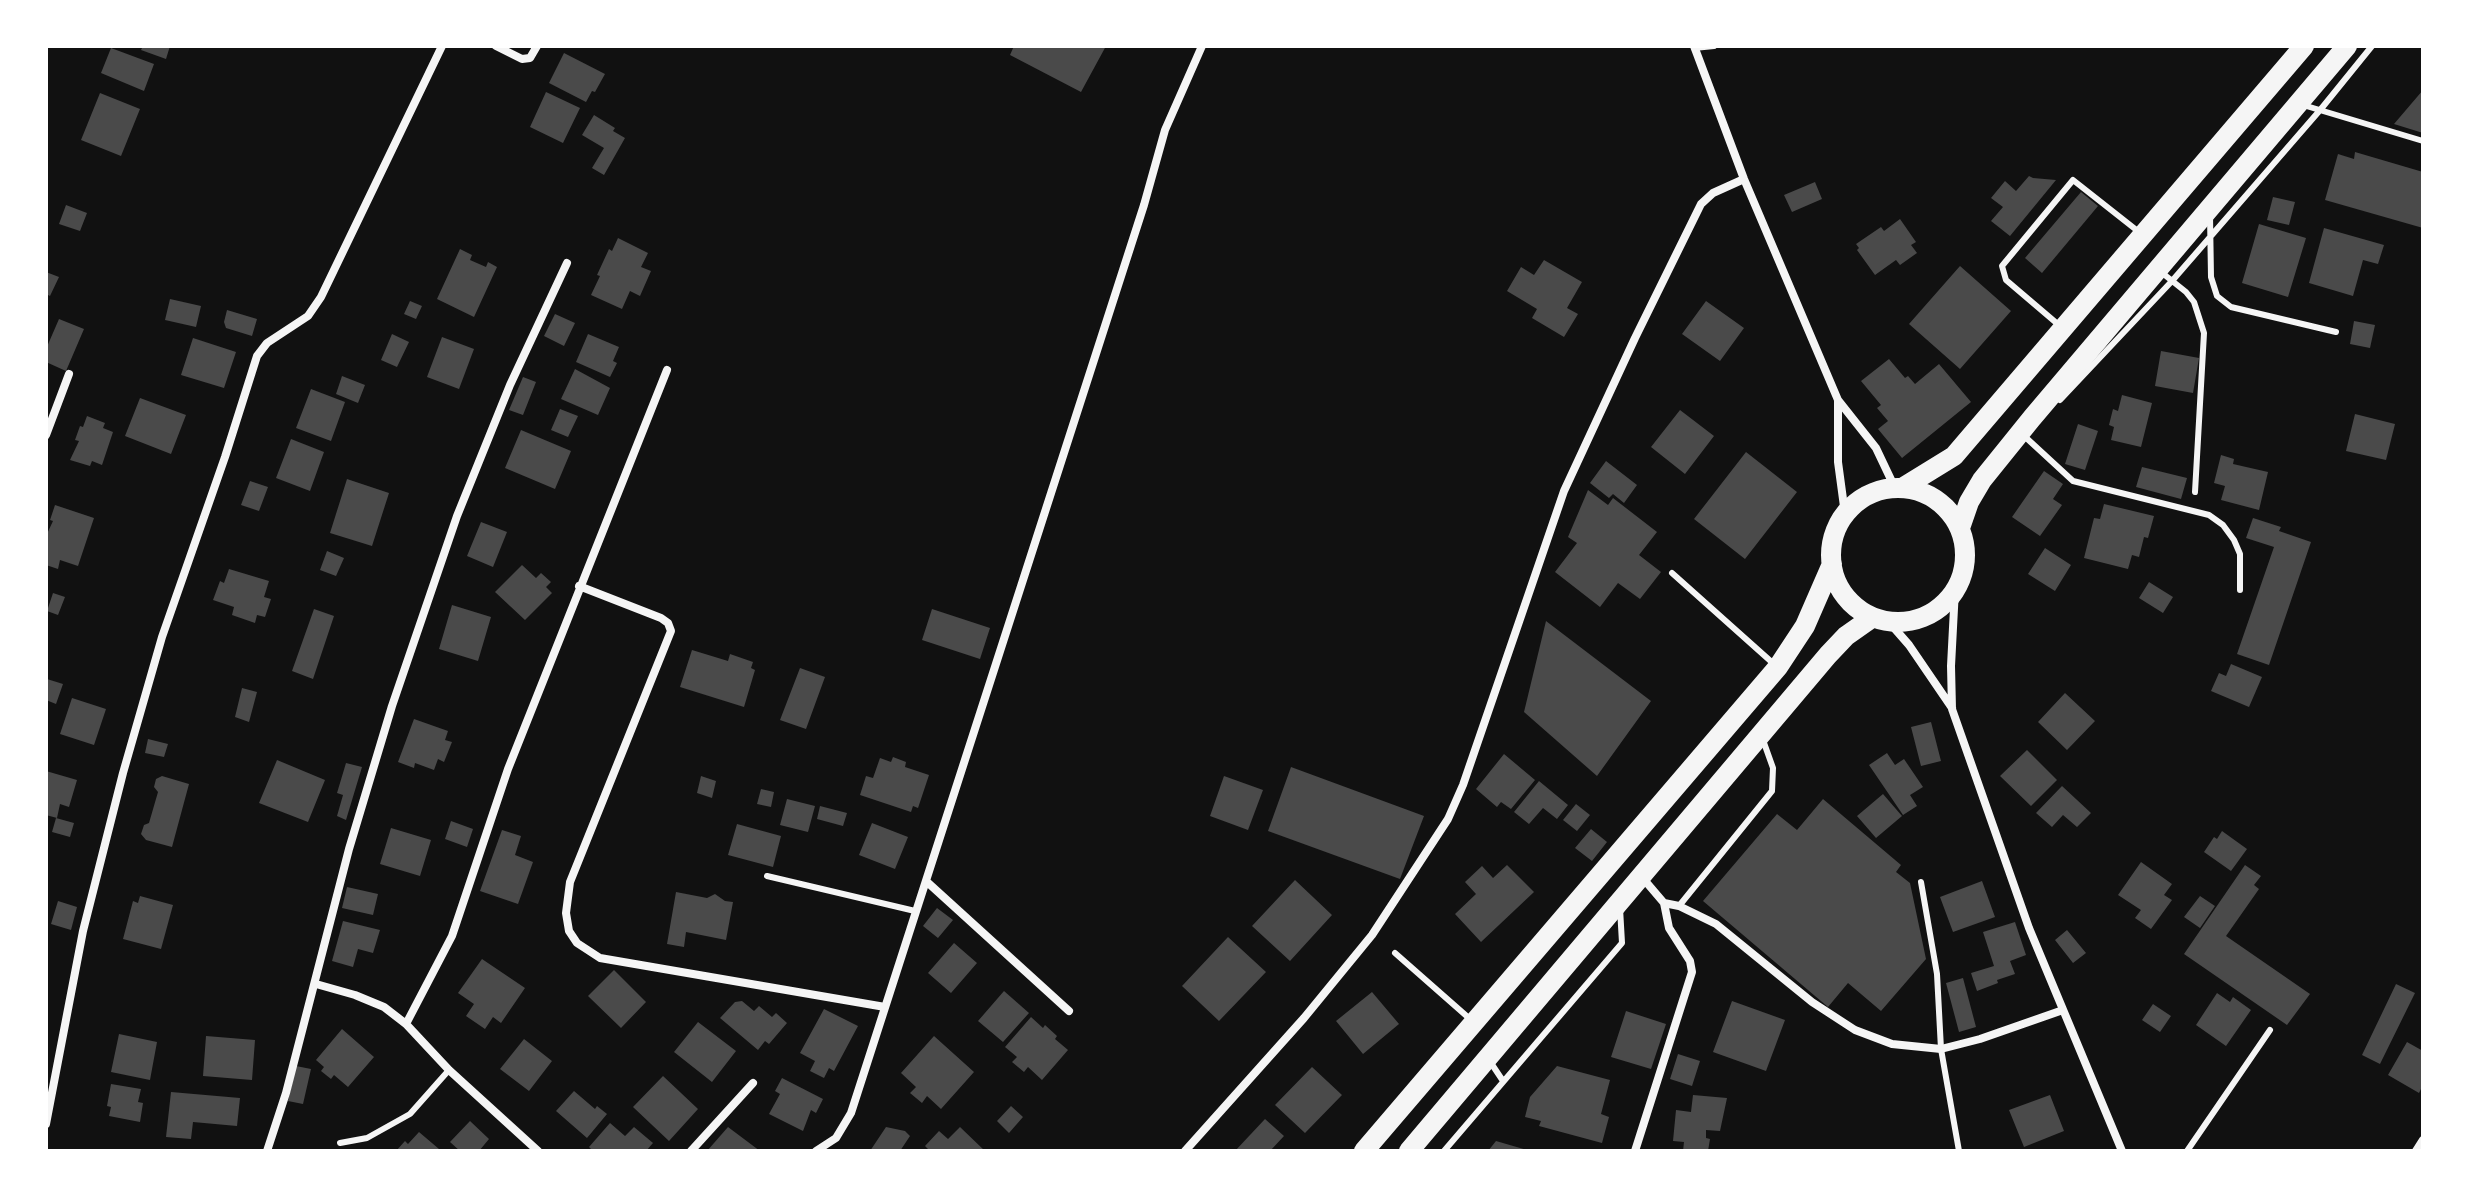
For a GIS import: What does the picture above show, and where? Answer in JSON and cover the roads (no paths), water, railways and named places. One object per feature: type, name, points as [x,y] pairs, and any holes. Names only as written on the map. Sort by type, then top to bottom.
[{"type":"main road","points":[[1898,488],[1954,456],[2304,46]]},
{"type":"main road","points":[[1960,528],[1969,502],[1982,480],[2026,425],[2165,276],[2211,208],[2347,46]]},
{"type":"main road","points":[[1898,488],[1920,491],[1937,500],[1950,513],[1960,528],[1965,560],[1962,575],[1946,602],[1919,618],[1904,621],[1881,619],[1858,608],[1845,596],[1836,581],[1832,564],[1836,529],[1845,514],[1859,500],[1876,491],[1898,488]]},
{"type":"main road","points":[[1364,1151],[1778,667],[1805,626],[1832,564]]},
{"type":"main road","points":[[1409,1151],[1836,646],[1881,619]]},
{"type":"street","points":[[46,1124],[83,931],[123,773],[162,637],[257,356],[267,343],[308,316],[321,297],[442,46]]},
{"type":"street","points":[[496,46],[522,59],[530,58],[537,46]]},
{"type":"street","points":[[816,1151],[836,1138],[848,1120],[1144,205],[1165,130],[1202,46]]},
{"type":"street","points":[[1694,47],[1744,179],[1838,400],[1876,448],[1898,488]]},
{"type":"street","points":[[1185,1151],[1304,1018],[1372,935],[1448,819],[1463,785],[1564,491],[1628,352],[1701,204],[1713,193],[1744,179]]},
{"type":"street","points":[[267,1151],[316,984],[349,849],[392,706],[457,516],[510,385],[567,263]]},
{"type":"street","points":[[406,1024],[452,936],[508,769],[667,370]]},
{"type":"street","points":[[46,435],[69,374]]},
{"type":"street","points":[[1838,400],[1838,462],[1845,514]]},
{"type":"street","points":[[579,586],[661,618],[668,623],[671,631],[570,882],[566,913],[569,931],[577,943],[600,958],[885,1007]]},
{"type":"street","points":[[1952,709],[1955,589]]},
{"type":"street","points":[[1881,619],[1909,645],[1952,709],[2029,928],[2122,1151]]},
{"type":"street","points":[[1635,1151],[1692,972],[1690,961],[1669,928],[1664,903],[1640,875]]},
{"type":"street","points":[[926,881],[1069,1011]]},
{"type":"street","points":[[1664,903],[1679,906],[1716,924],[1812,1002],[1855,1030],[1892,1044],[1941,1049],[2063,1010]]},
{"type":"street","points":[[316,984],[384,1007],[406,1024],[449,1070],[538,1151]]},
{"type":"street","points":[[691,1151],[753,1083]]},
{"type":"street","points":[[2416,1151],[2423,1140]]},
{"type":"lane","points":[[1694,47],[1714,46]]},
{"type":"lane","points":[[2195,492],[2204,333],[2194,302],[2165,276],[2209,235],[2321,109],[2372,46]]},
{"type":"lane","points":[[2299,104],[2423,141]]},
{"type":"lane","points":[[2063,328],[2006,280],[2002,266],[2073,180],[2142,234]]},
{"type":"lane","points":[[2211,208],[2209,235],[2213,289],[2224,302],[2231,307],[2336,332]]},
{"type":"lane","points":[[2026,425],[2073,481],[2196,511],[2216,520],[2234,540],[2240,554],[2240,590]]},
{"type":"lane","points":[[1672,573],[1778,667]]},
{"type":"lane","points":[[1679,906],[1772,791],[1773,768],[1761,733]]},
{"type":"lane","points":[[767,876],[915,911]]},
{"type":"lane","points":[[1921,882],[1937,974],[1941,1049],[1959,1151]]},
{"type":"lane","points":[[1444,1151],[1622,943],[1620,900]]},
{"type":"lane","points":[[1395,953],[1473,1021]]},
{"type":"lane","points":[[2187,1151],[2270,1030]]},
{"type":"lane","points":[[1488,1058],[1503,1081]]},
{"type":"lane","points":[[340,1143],[367,1138],[410,1114],[449,1070]]}]
